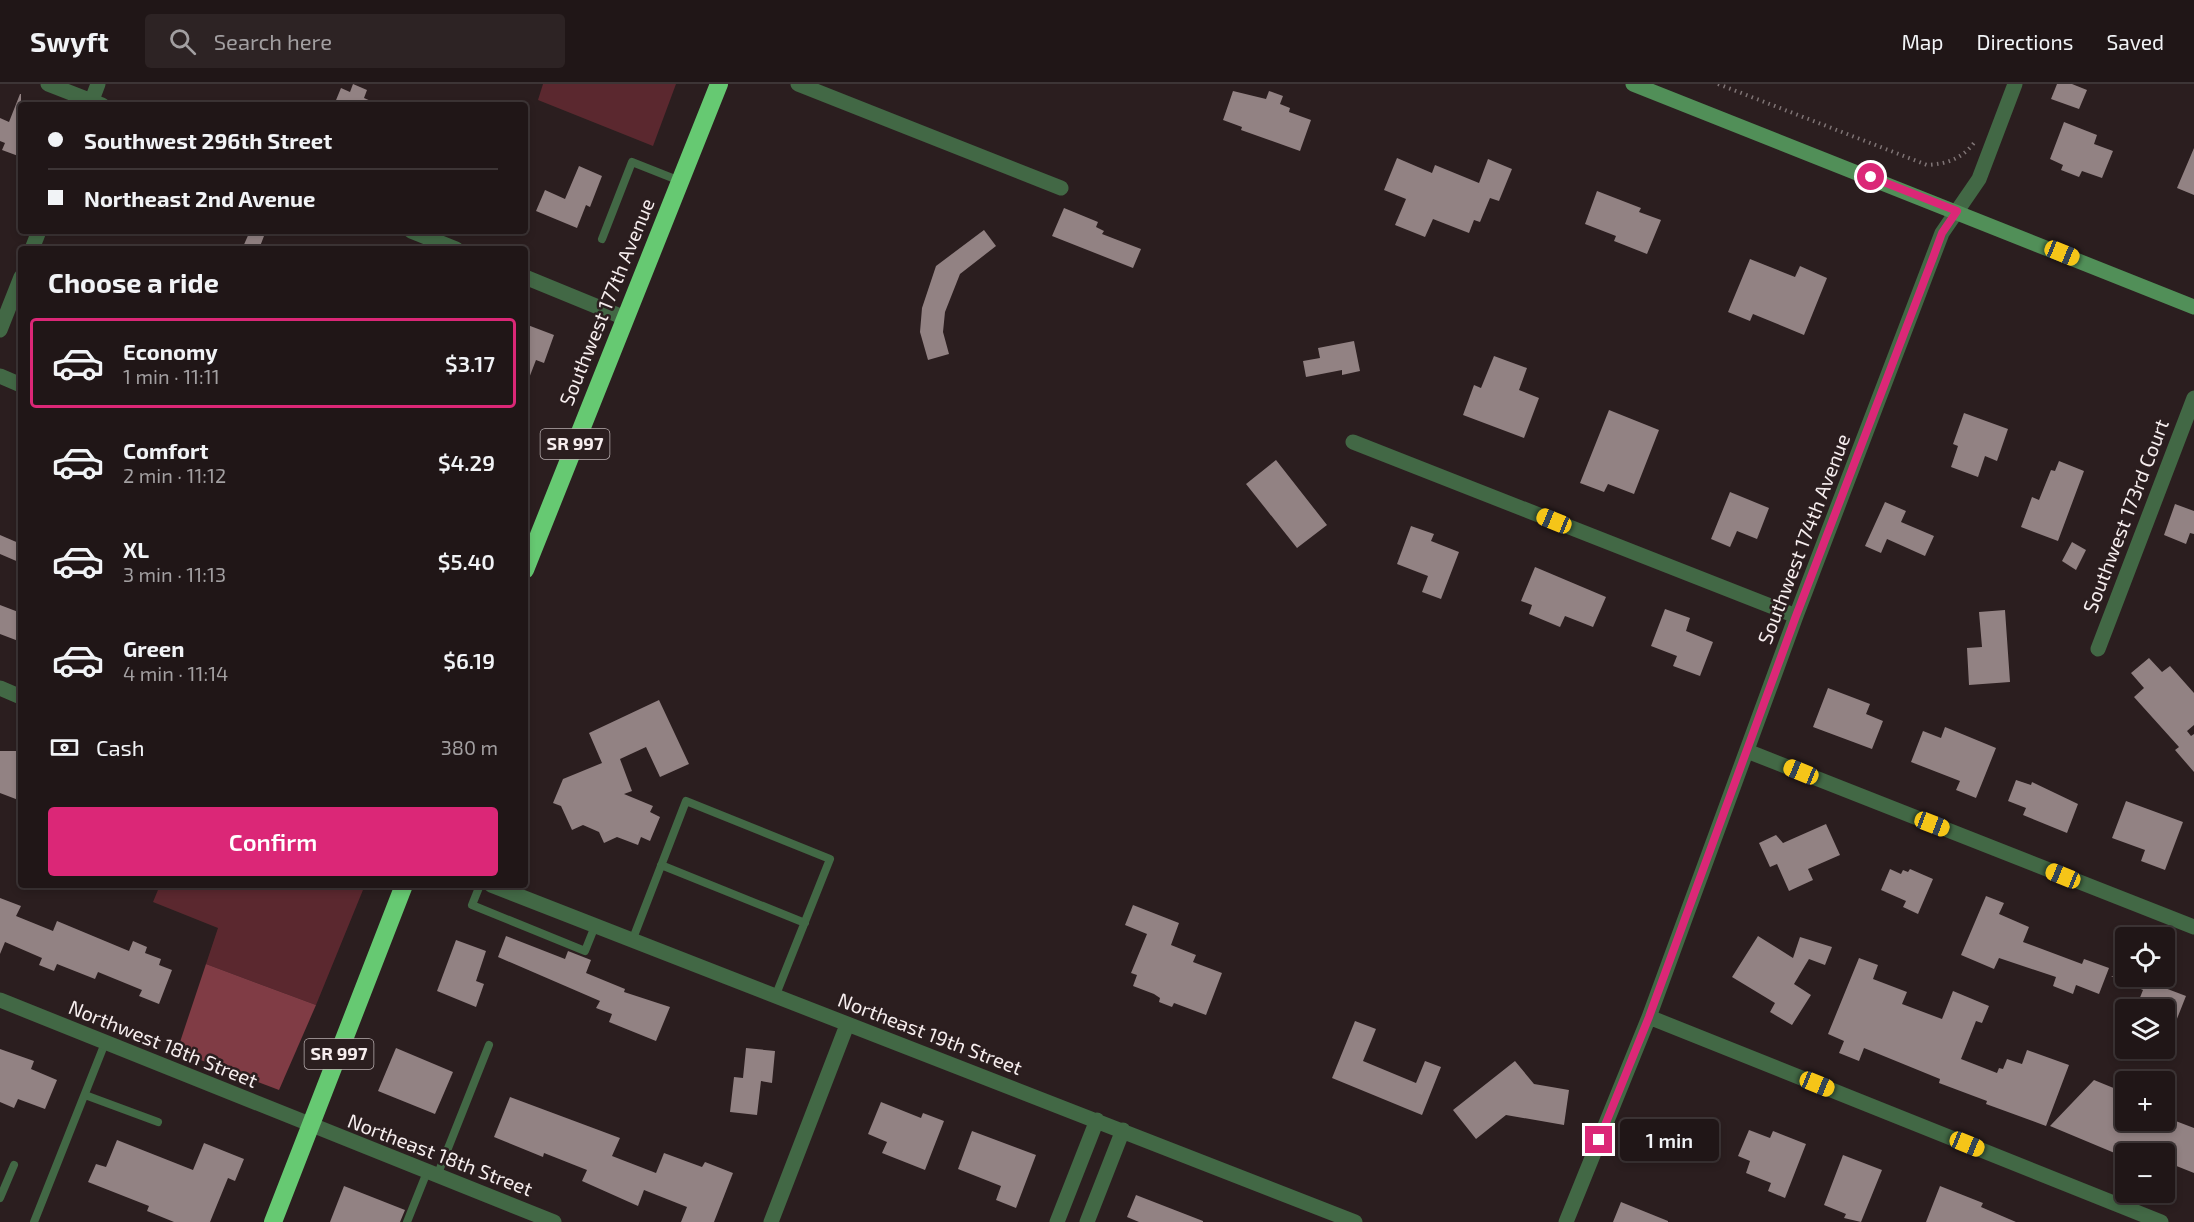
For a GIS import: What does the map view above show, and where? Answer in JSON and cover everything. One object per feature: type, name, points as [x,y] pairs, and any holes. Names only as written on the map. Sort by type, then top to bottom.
[{"type":"highway","name":"Southwest 177th Avenue","points":[[528,562],[719,84]]},
{"type":"highway","name":"SR 997","points":[[273,1222],[403,888]]},
{"type":"street","points":[[48,84],[89,102]]},
{"type":"street","points":[[94,102],[98,84]]},
{"type":"street","points":[[798,84],[1060,188]]},
{"type":"street","points":[[1633,84],[2194,307]]},
{"type":"street","name":"Southwest 174th Avenue","points":[[1566,1222],[1649,1017],[1796,616],[1942,233],[1979,179],[2015,84]]},
{"type":"street","points":[[418,234],[448,246]]},
{"type":"street","points":[[528,278],[625,318]]},
{"type":"street","points":[[0,330],[18,285]]},
{"type":"street","points":[[0,376],[18,384]]},
{"type":"street","name":"Southwest 173rd Court","points":[[2098,649],[2194,398]]},
{"type":"street","points":[[1353,442],[1796,616]]},
{"type":"street","points":[[0,688],[18,696]]},
{"type":"street","points":[[1747,751],[2194,927]]},
{"type":"street","name":"Northeast 19th Street","points":[[499,888],[1355,1222]]},
{"type":"street","name":"Northwest 18th Street","points":[[0,1000],[311,1126]]},
{"type":"street","points":[[1649,1017],[2161,1222]]},
{"type":"street","points":[[771,1222],[847,1025]]},
{"type":"street","points":[[1057,1222],[1097,1120]]},
{"type":"street","name":"Northeast 18th Street","points":[[311,1126],[554,1222]]},
{"type":"street","points":[[1087,1222],[1123,1130]]},
{"type":"lane","points":[[602,239],[632,162],[680,181]]},
{"type":"lane","points":[[632,941],[686,801],[830,859],[775,997]]},
{"type":"lane","points":[[661,865],[804,922]]},
{"type":"lane","points":[[479,888],[472,905],[585,951],[595,926]]},
{"type":"lane","points":[[34,1222],[105,1043]]},
{"type":"lane","points":[[407,1222],[432,1174],[489,1045]]},
{"type":"lane","points":[[85,1095],[158,1122]]},
{"type":"lane","points":[[0,1198],[14,1165]]},
{"type":"path","points":[[1718,84],[1927,165],[1944,164],[1958,158],[1967,152],[1976,141]]},
{"type":"shaded area","points":[[543,84],[676,84],[653,146],[538,100]]},
{"type":"shaded area","points":[[159,888],[364,888],[316,1005],[206,964],[218,928],[153,902]]},
{"type":"shaded area","points":[[206,964],[316,1005],[279,1090],[177,1051]]},
{"type":"building","points":[[353,84],[367,90],[364,98],[373,102],[335,102],[341,88],[350,92]]},
{"type":"building","points":[[2057,84],[2072,84],[2087,90],[2079,109],[2051,99]]},
{"type":"building","points":[[1233,91],[1266,99],[1269,91],[1283,96],[1280,104],[1290,108],[1289,112],[1311,120],[1300,151],[1241,130],[1242,127],[1223,120]]},
{"type":"building","points":[[21,94],[21,102],[18,102],[18,156],[2,150],[5,143],[0,141],[0,118],[9,122]]},
{"type":"building","points":[[2064,122],[2097,135],[2094,144],[2113,151],[2102,178],[2082,171],[2079,177],[2061,170],[2063,165],[2050,159]]},
{"type":"building","points":[[2194,148],[2194,195],[2177,188]]},
{"type":"building","points":[[1397,158],[1432,173],[1435,165],[1479,183],[1488,159],[1512,169],[1499,201],[1490,198],[1480,222],[1474,220],[1469,233],[1433,219],[1425,237],[1395,225],[1406,199],[1384,190]]},
{"type":"building","points":[[579,166],[602,176],[590,207],[586,205],[577,228],[536,211],[545,190],[565,199]]},
{"type":"building","points":[[1597,191],[1641,208],[1639,212],[1661,220],[1647,254],[1614,241],[1616,236],[1585,224]]},
{"type":"building","points":[[1064,208],[1098,222],[1096,227],[1104,231],[1102,234],[1141,249],[1133,268],[1052,236]]},
{"type":"building","points":[[984,230],[996,246],[960,274],[945,312],[943,332],[949,354],[928,360],[920,332],[922,308],[936,266]]},
{"type":"building","points":[[249,234],[264,236],[260,246],[243,246]]},
{"type":"building","points":[[1750,259],[1795,277],[1800,266],[1827,278],[1804,335],[1753,314],[1750,321],[1728,312]]},
{"type":"building","points":[[528,325],[554,335],[544,363],[536,360],[528,381]]},
{"type":"building","points":[[1354,341],[1360,371],[1342,375],[1342,370],[1306,377],[1303,361],[1320,358],[1318,348]]},
{"type":"building","points":[[1494,356],[1527,368],[1519,390],[1539,398],[1524,438],[1463,415],[1474,385],[1481,388]]},
{"type":"building","points":[[1609,410],[1659,430],[1634,494],[1608,484],[1604,492],[1580,483]]},
{"type":"building","points":[[1964,413],[2008,429],[1997,461],[1985,456],[1978,477],[1951,467],[1958,446],[1953,444]]},
{"type":"building","points":[[1276,460],[1327,525],[1297,548],[1246,484]]},
{"type":"building","points":[[2059,461],[2084,471],[2058,541],[2021,527],[2032,497],[2039,500],[2051,470],[2055,471]]},
{"type":"building","points":[[1730,492],[1769,508],[1757,539],[1737,531],[1730,547],[1711,539]]},
{"type":"building","points":[[1885,502],[1906,511],[1901,522],[1934,536],[1925,556],[1887,539],[1881,553],[1865,546]]},
{"type":"building","points":[[2175,504],[2194,511],[2194,534],[2190,533],[2186,544],[2164,535]]},
{"type":"building","points":[[1411,526],[1434,534],[1431,541],[1459,552],[1441,599],[1422,592],[1428,576],[1397,564]]},
{"type":"building","points":[[0,535],[18,543],[18,562],[0,554]]},
{"type":"building","points":[[2072,542],[2086,550],[2076,570],[2062,561]]},
{"type":"building","points":[[1535,567],[1606,597],[1593,627],[1565,616],[1560,627],[1529,614],[1532,605],[1521,601]]},
{"type":"building","points":[[0,605],[18,612],[18,641],[0,634]]},
{"type":"building","points":[[1665,609],[1690,618],[1686,631],[1713,642],[1700,676],[1673,666],[1677,656],[1651,646]]},
{"type":"building","points":[[2005,610],[2010,682],[1969,685],[1967,648],[1982,647],[1979,612]]},
{"type":"building","points":[[2149,658],[2162,672],[2170,666],[2194,693],[2194,725],[2187,731],[2191,736],[2194,734],[2194,772],[2175,750],[2179,747],[2134,697],[2144,688],[2131,673]]},
{"type":"building","points":[[1828,688],[1870,704],[1866,714],[1883,721],[1872,749],[1813,727]]},
{"type":"building","points":[[659,700],[689,764],[660,777],[646,747],[620,759],[632,791],[624,794],[653,806],[650,812],[660,817],[650,841],[641,837],[638,845],[617,837],[604,843],[599,832],[583,825],[572,830],[561,806],[553,803],[563,779],[602,763],[589,733]]},
{"type":"building","points":[[1945,727],[1996,748],[1976,798],[1956,790],[1960,781],[1911,762],[1923,731],[1941,738]]},
{"type":"building","points":[[0,751],[18,751],[18,800],[0,793]]},
{"type":"building","points":[[2016,780],[2031,785],[2032,782],[2078,804],[2067,833],[2023,815],[2026,808],[2008,801]]},
{"type":"building","points":[[2126,801],[2183,822],[2165,870],[2141,861],[2145,850],[2112,838]]},
{"type":"building","points":[[1826,824],[1840,855],[1808,869],[1813,880],[1789,891],[1777,864],[1770,867],[1759,843],[1776,835],[1783,843]]},
{"type":"building","points":[[1890,869],[1901,874],[1903,870],[1908,872],[1910,869],[1933,879],[1918,914],[1903,907],[1906,901],[1881,890]]},
{"type":"building","points":[[1986,896],[2004,903],[1999,914],[2029,927],[2023,942],[2082,964],[2084,959],[2109,968],[2099,994],[2076,985],[2073,994],[2053,986],[2056,977],[1999,958],[1994,969],[1961,955]]},
{"type":"building","points":[[0,898],[21,906],[16,916],[53,931],[57,921],[129,951],[133,941],[147,947],[145,953],[161,959],[159,965],[172,970],[159,1004],[139,996],[142,990],[98,972],[95,979],[57,964],[54,971],[39,965],[42,958],[5,942],[0,954]]},
{"type":"building","points":[[1133,905],[1179,923],[1171,945],[1196,955],[1193,962],[1222,973],[1206,1015],[1174,1003],[1172,1007],[1159,1002],[1160,998],[1154,994],[1133,986],[1137,975],[1131,973],[1147,934],[1125,925]]},
{"type":"building","points":[[506,936],[565,959],[568,951],[591,960],[586,973],[625,989],[624,992],[670,1007],[656,1041],[609,1022],[612,1014],[596,1008],[600,1001],[498,957]]},
{"type":"building","points":[[1758,936],[1793,958],[1800,937],[1832,947],[1825,965],[1809,959],[1794,984],[1811,995],[1792,1025],[1770,1012],[1775,1003],[1732,977]]},
{"type":"building","points":[[456,940],[486,951],[476,981],[484,984],[476,1007],[437,991]]},
{"type":"building","points":[[1859,958],[1878,965],[1873,979],[1907,992],[1902,1004],[1942,1019],[1953,991],[1989,1006],[1982,1023],[1976,1021],[1961,1059],[1997,1073],[1999,1068],[2003,1069],[2007,1059],[2022,1064],[2027,1050],[2069,1065],[2046,1126],[1986,1104],[1987,1101],[1939,1083],[1940,1079],[1864,1048],[1859,1061],[1839,1053],[1844,1041],[1828,1034]]},
{"type":"building","points":[[2136,987],[2162,987],[2186,996],[2175,1024],[2175,999],[2139,999],[2143,990]]},
{"type":"building","points":[[1355,1021],[1376,1029],[1363,1061],[1416,1083],[1425,1061],[1441,1067],[1422,1115],[1332,1078]]},
{"type":"building","points":[[396,1048],[453,1072],[435,1114],[378,1091]]},
{"type":"building","points":[[746,1048],[775,1051],[772,1083],[761,1081],[757,1115],[730,1112],[734,1077],[743,1078]]},
{"type":"building","points":[[0,1049],[34,1061],[31,1069],[57,1080],[45,1109],[18,1099],[14,1108],[0,1102]]},
{"type":"building","points":[[1515,1061],[1534,1084],[1569,1090],[1564,1125],[1506,1115],[1476,1139],[1453,1110]]},
{"type":"building","points":[[2094,1080],[2115,1089],[2113,1096],[2115,1097],[2115,1131],[2175,1131],[2175,1121],[2194,1128],[2194,1173],[2175,1165],[2175,1143],[2115,1143],[2115,1153],[2050,1126]]},
{"type":"building","points":[[510,1097],[620,1138],[612,1156],[656,1173],[664,1153],[702,1167],[705,1162],[733,1173],[714,1222],[681,1222],[687,1207],[644,1190],[638,1206],[582,1181],[587,1170],[544,1153],[543,1157],[494,1137]]},
{"type":"building","points":[[881,1102],[921,1118],[923,1113],[944,1121],[925,1170],[882,1153],[887,1142],[868,1134]]},
{"type":"building","points":[[1749,1130],[1770,1138],[1773,1131],[1806,1144],[1785,1198],[1768,1191],[1771,1183],[1746,1173],[1750,1161],[1738,1156]]},
{"type":"building","points":[[972,1131],[1036,1155],[1016,1208],[996,1200],[1001,1186],[958,1169]]},
{"type":"building","points":[[117,1140],[193,1170],[204,1143],[244,1159],[235,1181],[228,1178],[210,1222],[174,1222],[147,1211],[149,1206],[88,1182],[96,1164],[106,1167]]},
{"type":"building","points":[[1843,1155],[1882,1170],[1861,1222],[1844,1218],[1846,1214],[1824,1205]]},
{"type":"building","points":[[344,1186],[405,1210],[400,1222],[330,1222]]},
{"type":"building","points":[[1940,1186],[1983,1203],[1981,1207],[2016,1222],[1926,1222]]},
{"type":"building","points":[[1136,1195],[1203,1222],[1139,1222],[1127,1217]]},
{"type":"building","points":[[1621,1202],[1668,1221],[1668,1222],[1613,1222]]},
{"type":"route","points":[[1599,1140],[1649,1017],[1796,616],[1942,233],[1957,211],[1871,177]]}]
